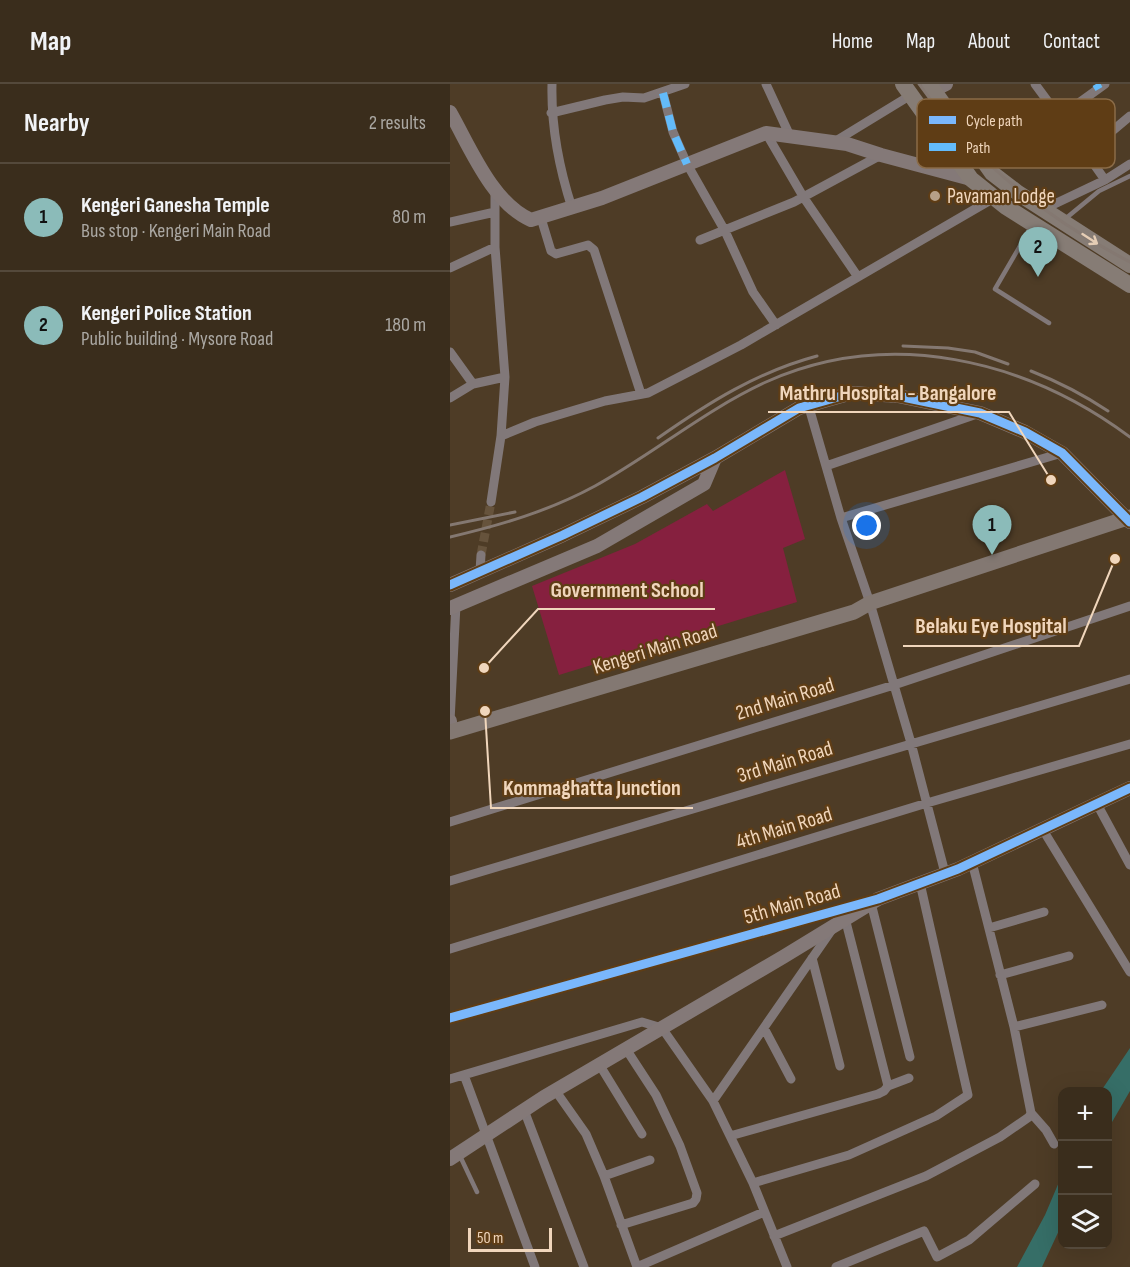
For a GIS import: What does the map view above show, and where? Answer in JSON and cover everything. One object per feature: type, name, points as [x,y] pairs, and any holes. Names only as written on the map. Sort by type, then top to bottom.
[{"type":"highway","points":[[907,90],[917,104]]},
{"type":"highway","points":[[963,168],[971,179],[994,198],[1130,285]]},
{"type":"highway","points":[[989,168],[992,173],[1044,209],[1130,265]]},
{"type":"main road","points":[[1113,274],[1130,294]]},
{"type":"main road","name":"Kengeri Main Road","points":[[450,732],[854,612],[870,603],[1129,519]]},
{"type":"main road","name":"Kengeri Main Road","points":[[450,721],[849,605],[870,603]]},
{"type":"street","points":[[552,84],[551,113],[564,185],[572,208]]},
{"type":"street","points":[[551,113],[623,97],[644,98],[685,84]]},
{"type":"street","points":[[766,84],[790,136]]},
{"type":"street","points":[[1035,84],[1045,99]]},
{"type":"street","points":[[1083,99],[1100,86]]},
{"type":"street","points":[[834,142],[907,90]]},
{"type":"street","points":[[663,93],[673,132],[687,164],[725,231],[753,292],[776,325]]},
{"type":"street","points":[[450,112],[495,191],[523,216],[531,220],[572,208],[766,133],[847,144],[917,165]]},
{"type":"street","points":[[1115,129],[1130,116]]},
{"type":"street","points":[[766,133],[804,198],[858,277]]},
{"type":"street","points":[[700,240],[804,198],[881,155]]},
{"type":"street","points":[[1044,209],[1105,180],[1130,164]]},
{"type":"street","points":[[930,168],[971,179]]},
{"type":"street","points":[[1097,168],[1105,180]]},
{"type":"street","points":[[491,502],[501,436],[505,377],[495,247],[495,191]]},
{"type":"street","points":[[501,436],[535,422],[605,401],[648,393],[776,325],[994,198]]},
{"type":"street","points":[[450,222],[495,212]]},
{"type":"street","points":[[540,218],[551,251],[556,254],[588,245],[594,250],[641,394]]},
{"type":"street","points":[[450,267],[495,247]]},
{"type":"street","points":[[450,352],[473,384]]},
{"type":"street","points":[[450,398],[473,384],[505,377]]},
{"type":"street","points":[[450,585],[633,502],[715,458],[799,408],[852,393],[898,396],[980,413],[1025,432],[1062,453],[1129,519]]},
{"type":"street","points":[[808,405],[911,743],[945,873]]},
{"type":"street","points":[[826,466],[980,413]]},
{"type":"street","points":[[842,518],[1062,453]]},
{"type":"street","points":[[450,721],[453,607],[597,546],[704,484],[715,458]]},
{"type":"street","points":[[480,571],[481,555]]},
{"type":"street","name":"2nd Main Road","points":[[450,822],[894,685],[1130,606]]},
{"type":"street","name":"3rd Main Road","points":[[450,881],[1130,679]]},
{"type":"street","name":"4th Main Road","points":[[450,949],[927,803],[1130,744]]},
{"type":"street","name":"5th Main Road","points":[[450,1018],[875,901],[972,862],[1130,788]]},
{"type":"street","points":[[1096,804],[1130,865]]},
{"type":"street","points":[[1043,830],[1130,972]]},
{"type":"street","points":[[972,862],[1014,1026],[1031,1113],[1046,1130],[1054,1144]]},
{"type":"street","points":[[753,1183],[849,1155],[936,1116],[968,1095],[920,883]]},
{"type":"street","points":[[455,1156],[555,1090],[875,901],[910,1057]]},
{"type":"street","points":[[989,928],[1044,912]]},
{"type":"street","points":[[713,1101],[812,958],[840,922]]},
{"type":"street","points":[[840,922],[888,1086]]},
{"type":"street","points":[[1000,975],[1069,957]]},
{"type":"street","points":[[812,958],[840,1066]]},
{"type":"street","points":[[1014,1026],[1102,1005]]},
{"type":"street","points":[[450,1079],[642,1022],[662,1028],[713,1101],[753,1183],[786,1265],[774,1267]]},
{"type":"street","points":[[764,1028],[791,1079]]},
{"type":"street","points":[[621,1225],[693,1203],[697,1193],[680,1146],[656,1095],[626,1049]]},
{"type":"street","points":[[599,1064],[642,1134]]},
{"type":"street","points":[[464,1075],[535,1267]]},
{"type":"street","points":[[730,1136],[878,1094],[888,1086],[909,1078]]},
{"type":"street","points":[[555,1090],[586,1134],[637,1267],[764,1212]]},
{"type":"street","points":[[524,1110],[584,1267]]},
{"type":"street","points":[[774,1236],[926,1176],[1000,1137],[1029,1117],[1031,1113]]},
{"type":"street","points":[[604,1176],[650,1160]]},
{"type":"street","points":[[937,1257],[969,1240],[1035,1184]]},
{"type":"street","points":[[836,1267],[924,1231],[942,1267]]},
{"type":"lane","points":[[1062,221],[1099,191],[1130,176]]},
{"type":"lane","points":[[1032,224],[995,289],[1048,323]]},
{"type":"lane","points":[[455,1156],[477,1192]]},
{"type":"shaded area","points":[[785,470],[805,539],[783,548],[797,602],[559,675],[532,586],[635,544],[707,504],[713,511]]},
{"type":"water","points":[[1130,1048],[1130,1091],[1112,1122],[1112,1087],[1104,1087]]},
{"type":"water","points":[[1058,1184],[1058,1233],[1042,1267],[1017,1267],[1045,1215]]},
{"type":"tunnel","points":[[481,555],[491,502]]},
{"type":"railway","points":[[919,84],[930,99]]},
{"type":"railway","points":[[995,168],[1041,207],[1099,245],[1130,262]]},
{"type":"railway","points":[[903,346],[975,352],[1008,364]]},
{"type":"railway","points":[[450,537],[524,516],[578,495],[700,419],[766,382],[813,365],[860,356],[908,355],[955,360],[1001,371],[1046,388],[1089,410],[1130,437]]},
{"type":"railway","points":[[658,438],[734,390],[774,371],[817,356]]},
{"type":"railway","points":[[1031,371],[1071,389],[1108,411]]},
{"type":"railway","points":[[450,525],[515,512]]},
{"type":"marked path","points":[[1096,84],[1099,89]]},
{"type":"marked path","points":[[663,93],[673,132],[687,164]]},
{"type":"cycle path","points":[[450,585],[642,497],[715,458],[799,408],[852,393],[898,396],[980,413],[1025,432],[1062,453],[1130,522]]},
{"type":"cycle path","points":[[450,1018],[878,899],[958,869],[1130,788]]},
{"type":"place","name":"Pavaman Lodge","points":[[935,196]]},
{"type":"place","name":"Kengeri Police Station","points":[[1038,277]]},
{"type":"place","name":"Mathru Hospital - Bangalore","points":[[1051,480]]},
{"type":"place","name":"Kengeri Ganesha Temple","points":[[992,555]]},
{"type":"place","name":"Belaku Eye Hospital","points":[[1115,559]]},
{"type":"place","name":"Government School","points":[[484,668]]},
{"type":"place","name":"Kommaghatta Junction","points":[[485,711]]}]
